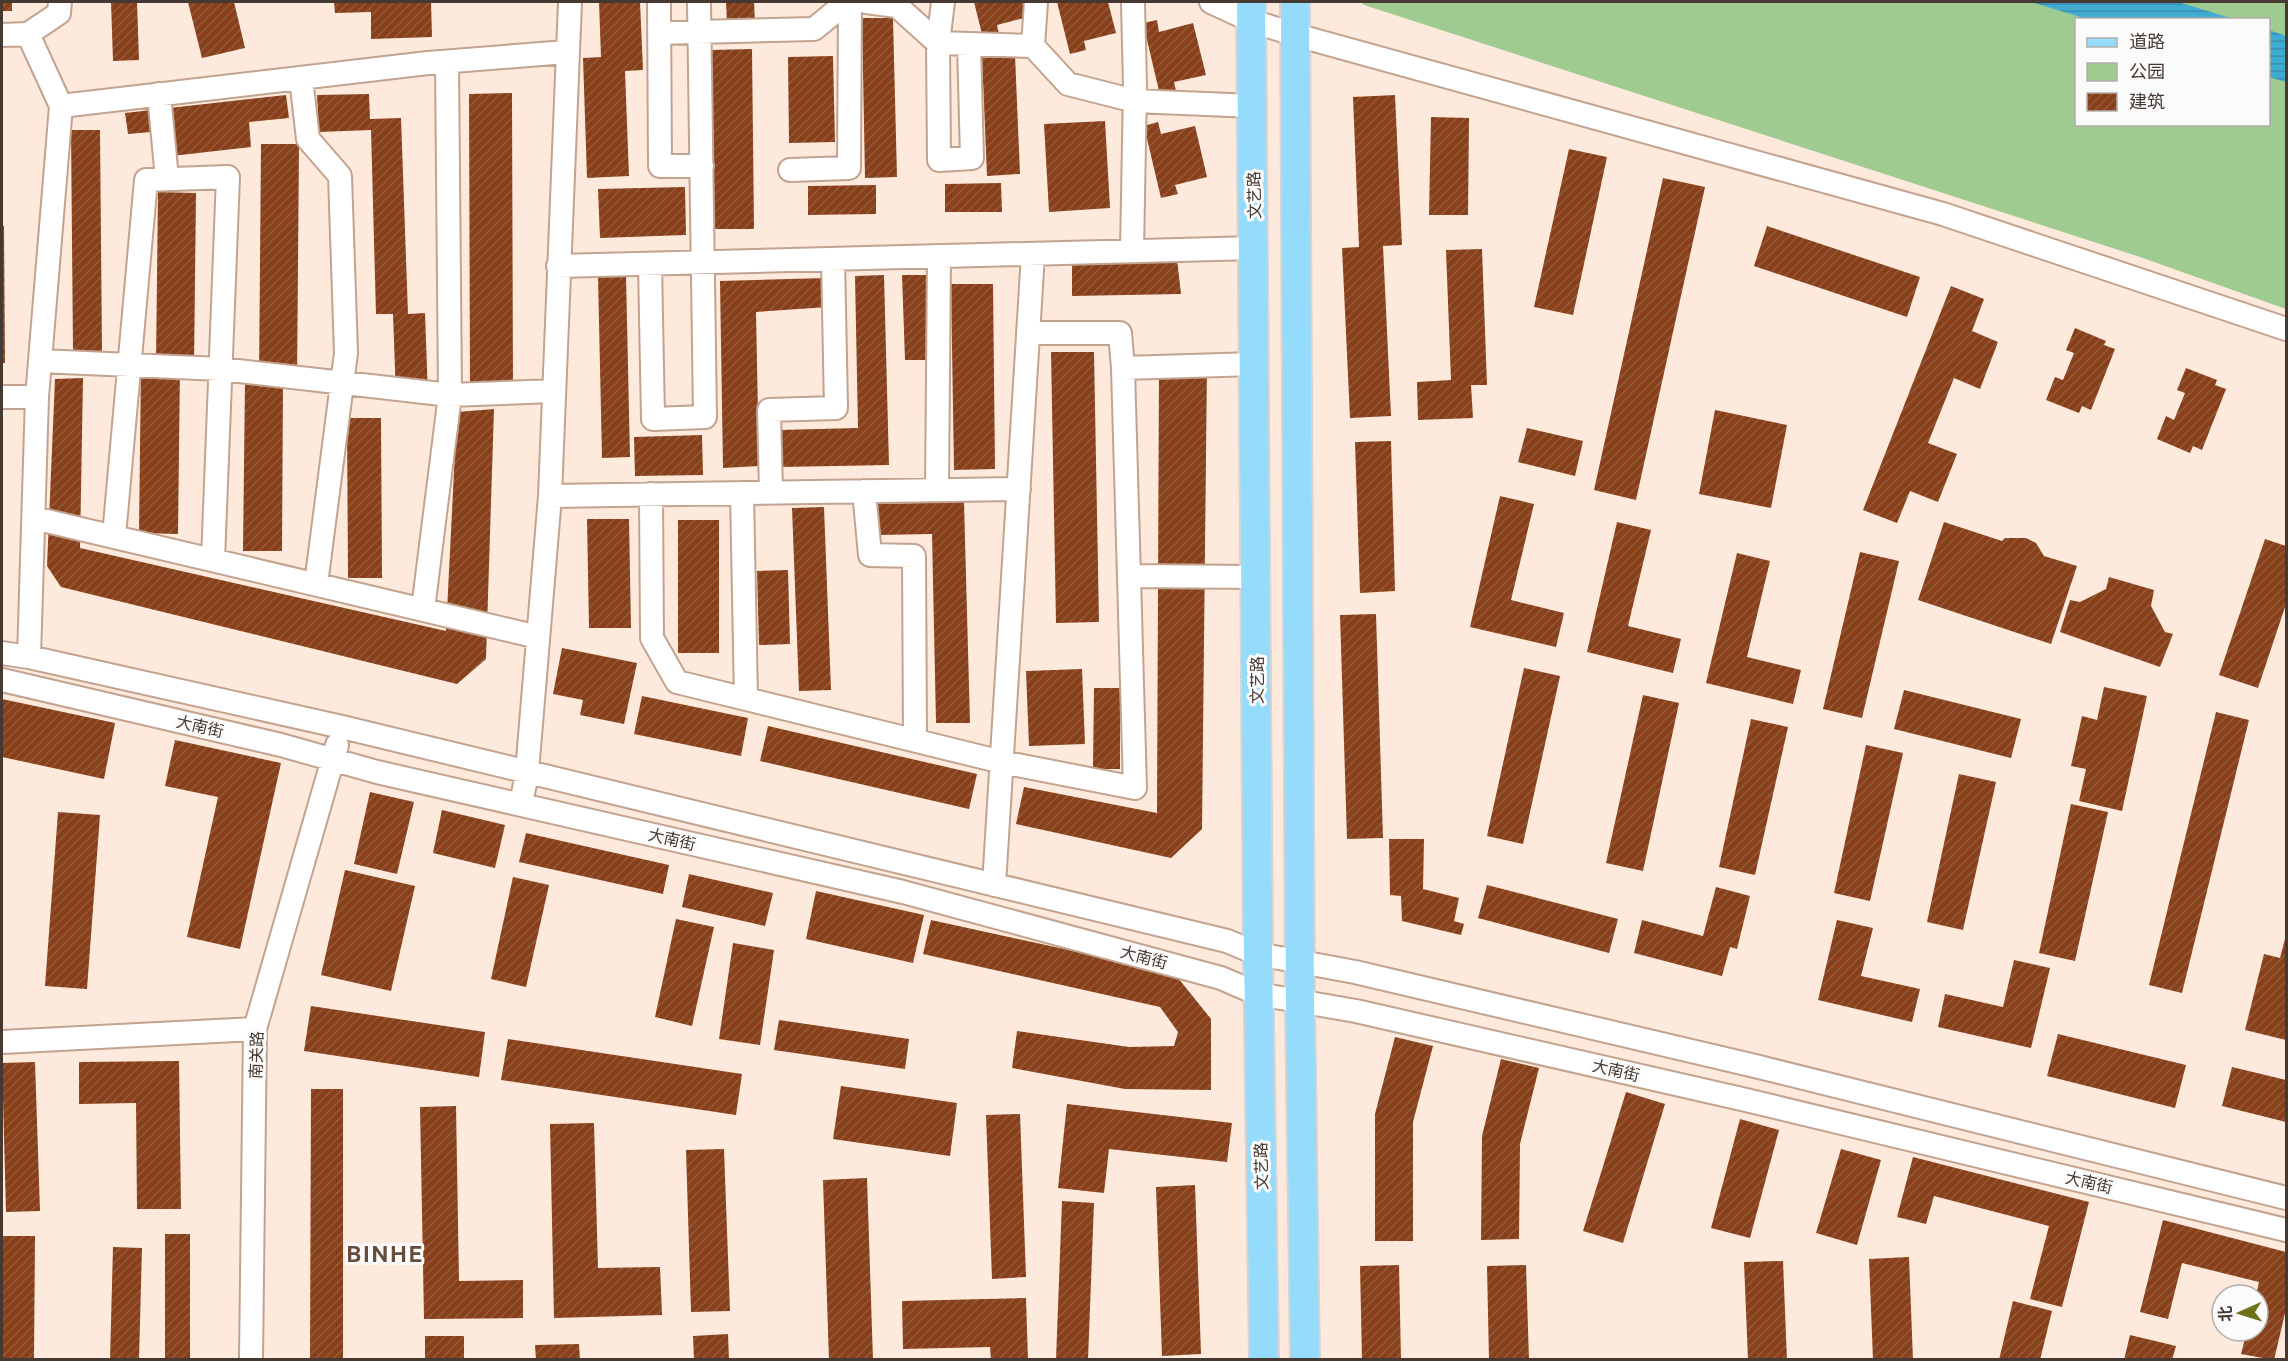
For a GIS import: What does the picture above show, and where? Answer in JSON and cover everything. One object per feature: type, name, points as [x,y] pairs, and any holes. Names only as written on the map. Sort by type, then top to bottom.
[{"type":"main road","points":[[1295,2],[1300,1002],[1305,1359]]},
{"type":"main road","name":"文艺路","points":[[1252,11],[1258,994],[1264,1359]]},
{"type":"street","points":[[2,35],[28,34],[59,13],[60,2]]},
{"type":"street","points":[[522,805],[527,772],[550,496],[566,52],[570,2]]},
{"type":"street","points":[[659,2],[660,166],[702,166]]},
{"type":"street","points":[[650,264],[652,419],[705,417],[699,2]]},
{"type":"street","points":[[659,33],[814,29],[849,2]]},
{"type":"street","points":[[790,170],[849,168],[849,2]]},
{"type":"street","points":[[866,2],[897,6],[938,43],[1034,46]]},
{"type":"street","points":[[943,2],[938,43],[939,160],[972,158],[969,44]]},
{"type":"street","points":[[1036,2],[1034,46],[1068,84],[1135,101],[1253,106]]},
{"type":"street","points":[[1131,251],[1135,101],[1133,2]]},
{"type":"street","points":[[1211,2],[1252,11],[1296,35],[1942,214],[2286,329]]},
{"type":"street","points":[[28,34],[61,106],[37,397],[29,657]]},
{"type":"street","points":[[61,106],[447,62],[566,52]]},
{"type":"street","points":[[423,609],[450,395],[447,62]]},
{"type":"street","points":[[301,78],[308,139],[340,176],[346,353],[316,584]]},
{"type":"street","points":[[159,94],[166,179]]},
{"type":"street","points":[[114,536],[146,180],[228,177],[213,560]]},
{"type":"street","points":[[558,266],[1255,248]]},
{"type":"street","points":[[994,885],[1033,254]]},
{"type":"street","points":[[937,490],[939,256]]},
{"type":"street","points":[[771,492],[769,410],[836,408],[833,259]]},
{"type":"street","points":[[651,494],[652,638],[677,682],[1002,762],[1135,788],[1123,368],[1120,333],[1028,333]]},
{"type":"street","points":[[40,361],[221,369],[450,395],[553,391]]},
{"type":"street","points":[[1123,368],[1255,364]]},
{"type":"street","points":[[2,397],[37,397]]},
{"type":"street","points":[[550,496],[1019,489]]},
{"type":"street","points":[[864,491],[870,555],[914,556],[915,740]]},
{"type":"street","points":[[742,493],[746,699]]},
{"type":"street","points":[[34,518],[538,637]]},
{"type":"street","points":[[1129,576],[1256,577]]},
{"type":"street","name":"大南街","points":[[2,653],[29,657],[342,727],[1227,941],[1258,954],[1355,972],[1755,1066],[2286,1198]]},
{"type":"street","name":"大南街","points":[[2,680],[333,759],[377,772],[903,892],[1221,978],[1258,994],[1356,1011],[1735,1098],[2286,1230]]},
{"type":"street","name":"南关路","points":[[251,1359],[255,1029],[342,727]]},
{"type":"street","points":[[2,1042],[255,1029]]},
{"type":"green space","points":[[1361,2],[2286,2],[2286,309],[2140,257],[1364,5]]},
{"type":"water","points":[[2031,2],[2178,2],[2231,18],[2084,18]]},
{"type":"water","points":[[2270,30],[2286,36],[2286,82],[2270,77]]},
{"type":"building","points":[[2,2],[12,2],[12,11],[2,11]]},
{"type":"building","points":[[111,2],[137,2],[139,60],[113,61]]},
{"type":"building","points":[[188,2],[234,2],[245,48],[202,58]]},
{"type":"building","points":[[334,2],[431,2],[432,37],[371,39],[371,12],[335,13]]},
{"type":"building","points":[[599,2],[640,2],[643,70],[625,71],[629,176],[587,178],[583,58],[601,57]]},
{"type":"building","points":[[726,2],[754,2],[755,22],[727,23]]},
{"type":"building","points":[[974,2],[1025,2],[1028,17],[997,25],[999,34],[983,38]]},
{"type":"building","points":[[1057,2],[1108,2],[1116,33],[1084,41],[1086,50],[1070,54]]},
{"type":"building","points":[[862,18],[893,18],[897,177],[865,178]]},
{"type":"building","points":[[1157,20],[1159,32],[1193,23],[1206,75],[1174,82],[1176,91],[1160,95],[1143,23]]},
{"type":"building","points":[[752,49],[754,229],[714,229],[711,50]]},
{"type":"building","points":[[1015,55],[1020,174],[987,176],[982,56]]},
{"type":"building","points":[[833,56],[835,142],[789,143],[788,57]]},
{"type":"building","points":[[512,93],[513,389],[470,390],[469,94]]},
{"type":"building","points":[[369,94],[370,119],[401,118],[408,314],[425,313],[428,396],[396,397],[393,314],[376,314],[371,130],[319,132],[317,95]]},
{"type":"building","points":[[286,95],[289,118],[249,122],[251,147],[154,158],[151,132],[128,134],[125,113]]},
{"type":"building","points":[[1395,95],[1402,245],[1383,246],[1391,416],[1350,418],[1342,248],[1359,247],[1353,97]]},
{"type":"building","points":[[1431,117],[1469,118],[1468,215],[1429,215]]},
{"type":"building","points":[[1105,121],[1110,208],[1049,212],[1044,124]]},
{"type":"building","points":[[1158,122],[1161,134],[1195,126],[1207,177],[1175,185],[1178,194],[1161,198],[1144,126]]},
{"type":"building","points":[[71,130],[100,130],[102,351],[73,351]]},
{"type":"building","points":[[261,144],[299,144],[297,384],[283,384],[282,551],[243,551],[245,381],[259,381]]},
{"type":"building","points":[[1569,149],[1607,157],[1573,315],[1534,307]]},
{"type":"building","points":[[1663,178],[1705,187],[1636,500],[1594,490]]},
{"type":"building","points":[[1001,183],[1002,212],[945,212],[945,184]]},
{"type":"building","points":[[876,185],[876,214],[808,215],[808,186]]},
{"type":"building","points":[[685,187],[686,235],[600,238],[598,189]]},
{"type":"building","points":[[158,192],[196,193],[194,367],[180,366],[178,534],[139,533],[141,363],[156,363]]},
{"type":"building","points":[[2,226],[4,226],[5,363],[2,363]]},
{"type":"building","points":[[1767,226],[1920,277],[1907,317],[1754,266]]},
{"type":"building","points":[[1482,249],[1487,385],[1471,385],[1473,418],[1418,420],[1417,382],[1451,380],[1446,250]]},
{"type":"building","points":[[1177,259],[1181,294],[1072,296],[1072,264]]},
{"type":"building","points":[[884,275],[889,465],[780,467],[779,430],[858,428],[855,276]]},
{"type":"building","points":[[902,275],[926,275],[929,360],[905,360]]},
{"type":"building","points":[[598,276],[626,276],[630,457],[602,458]]},
{"type":"building","points":[[826,278],[828,307],[756,312],[759,466],[723,468],[720,281]]},
{"type":"building","points":[[951,284],[993,284],[995,469],[954,470]]},
{"type":"building","points":[[1951,286],[1984,299],[1972,331],[1998,342],[1980,389],[1954,378],[1928,443],[1957,454],[1938,502],[1910,491],[1897,523],[1863,510]]},
{"type":"building","points":[[2075,328],[2106,341],[2104,345],[2115,349],[2091,410],[2082,406],[2079,413],[2046,400],[2055,377],[2063,380],[2074,353],[2066,350]]},
{"type":"building","points":[[1051,352],[1094,352],[1099,622],[1056,623]]},
{"type":"building","points":[[1207,364],[1202,829],[1171,858],[1016,824],[1024,787],[1157,813],[1159,366]]},
{"type":"building","points":[[2186,368],[2217,380],[2215,385],[2226,389],[2202,450],[2193,446],[2190,453],[2157,439],[2166,416],[2174,420],[2185,393],[2177,390]]},
{"type":"building","points":[[83,378],[80,548],[446,631],[457,412],[494,409],[486,659],[457,684],[61,587],[47,566],[55,379]]},
{"type":"building","points":[[1715,410],[1787,425],[1771,508],[1699,494]]},
{"type":"building","points":[[347,418],[381,418],[382,578],[348,578]]},
{"type":"building","points":[[1527,428],[1583,441],[1575,476],[1518,462]]},
{"type":"building","points":[[702,435],[703,475],[635,476],[634,437]]},
{"type":"building","points":[[1391,441],[1395,591],[1360,593],[1355,442]]},
{"type":"building","points":[[1500,496],[1534,504],[1511,600],[1564,613],[1556,647],[1470,627]]},
{"type":"building","points":[[964,502],[970,723],[936,723],[932,534],[878,535],[878,504]]},
{"type":"building","points":[[824,507],[831,690],[799,691],[792,508]]},
{"type":"building","points":[[587,519],[629,519],[631,628],[589,628]]},
{"type":"building","points":[[678,520],[719,520],[719,653],[678,653]]},
{"type":"building","points":[[1617,522],[1651,530],[1628,626],[1681,639],[1673,673],[1587,652]]},
{"type":"building","points":[[1944,522],[2002,541],[2005,538],[2026,538],[2036,543],[2044,556],[2077,566],[2051,644],[1918,600]]},
{"type":"building","points":[[2265,539],[2286,546],[2286,604],[2258,688],[2219,675]]},
{"type":"building","points":[[1860,552],[1899,561],[1862,718],[1823,709]]},
{"type":"building","points":[[1737,553],[1770,561],[1747,657],[1801,670],[1793,704],[1706,683]]},
{"type":"building","points":[[788,570],[790,644],[759,645],[757,571]]},
{"type":"building","points":[[2109,577],[2154,590],[2151,606],[2165,632],[2173,634],[2160,667],[2060,632],[2070,600],[2080,602],[2106,589]]},
{"type":"building","points":[[1376,614],[1383,838],[1347,839],[1340,615]]},
{"type":"building","points":[[562,648],[637,663],[624,724],[580,715],[583,700],[553,694]]},
{"type":"building","points":[[1524,668],[1560,676],[1523,844],[1487,836]]},
{"type":"building","points":[[1082,669],[1085,744],[1029,746],[1026,671]]},
{"type":"building","points":[[2104,687],[2147,696],[2122,811],[2079,801],[2086,769],[2071,766],[2082,716],[2097,720]]},
{"type":"building","points":[[1094,688],[1120,688],[1120,769],[1093,769]]},
{"type":"building","points":[[1904,690],[2021,719],[2011,758],[1894,729]]},
{"type":"building","points":[[1643,695],[1679,703],[1643,871],[1606,863]]},
{"type":"building","points":[[642,696],[748,718],[741,756],[634,734]]},
{"type":"building","points":[[2,699],[115,723],[104,779],[2,757]]},
{"type":"building","points":[[2216,712],[2249,720],[2182,993],[2149,985]]},
{"type":"building","points":[[1751,719],[1788,727],[1755,875],[1719,867]]},
{"type":"building","points":[[768,726],[977,774],[969,809],[760,761]]},
{"type":"building","points":[[175,740],[281,763],[240,949],[187,937],[218,797],[165,786]]},
{"type":"building","points":[[1866,745],[1903,753],[1870,901],[1834,893]]},
{"type":"building","points":[[1959,774],[1996,782],[1963,930],[1927,922]]},
{"type":"building","points":[[370,792],[414,802],[397,874],[354,864]]},
{"type":"building","points":[[2071,804],[2108,812],[2075,961],[2039,953]]},
{"type":"building","points":[[442,810],[505,825],[495,868],[433,853]]},
{"type":"building","points":[[58,812],[100,815],[87,989],[45,986]]},
{"type":"building","points":[[526,833],[669,865],[663,894],[519,862]]},
{"type":"building","points":[[1389,839],[1424,839],[1423,889],[1459,898],[1454,921],[1464,924],[1461,935],[1402,921],[1401,896],[1390,895]]},
{"type":"building","points":[[345,870],[415,886],[391,991],[321,975]]},
{"type":"building","points":[[689,874],[773,893],[765,926],[682,907]]},
{"type":"building","points":[[513,877],[549,885],[526,987],[491,979]]},
{"type":"building","points":[[1487,885],[1618,919],[1609,953],[1478,918]]},
{"type":"building","points":[[1716,887],[1750,896],[1737,949],[1730,947],[1722,976],[1634,953],[1642,920],[1703,936]]},
{"type":"building","points":[[816,891],[924,915],[913,963],[806,939]]},
{"type":"building","points":[[676,919],[714,927],[692,1026],[655,1017]]},
{"type":"building","points":[[931,920],[1174,973],[1211,1019],[1211,1090],[1125,1089],[1012,1068],[1017,1031],[1129,1047],[1174,1046],[1178,1032],[1160,1007],[923,954]]},
{"type":"building","points":[[1837,920],[1873,928],[1861,976],[1920,989],[1912,1022],[1818,1000]]},
{"type":"building","points":[[2286,935],[2286,1040],[2245,1030],[2264,954],[2280,958]]},
{"type":"building","points":[[733,943],[774,950],[760,1045],[719,1039]]},
{"type":"building","points":[[2014,960],[2050,968],[2031,1048],[1938,1027],[1945,994],[2003,1007]]},
{"type":"building","points":[[311,1006],[485,1032],[479,1077],[304,1051]]},
{"type":"building","points":[[779,1020],[909,1039],[905,1069],[774,1050]]},
{"type":"building","points":[[2058,1034],[2186,1065],[2175,1108],[2047,1076]]},
{"type":"building","points":[[1395,1037],[1433,1046],[1413,1122],[1413,1241],[1375,1241],[1375,1114]]},
{"type":"building","points":[[508,1039],[742,1074],[736,1115],[501,1080]]},
{"type":"building","points":[[1501,1059],[1539,1068],[1520,1144],[1519,1239],[1481,1240],[1482,1136]]},
{"type":"building","points":[[179,1061],[181,1209],[137,1209],[136,1103],[79,1104],[79,1062]]},
{"type":"building","points":[[35,1062],[40,1211],[6,1212],[2,1063]]},
{"type":"building","points":[[2232,1067],[2286,1080],[2286,1122],[2222,1106]]},
{"type":"building","points":[[841,1086],[957,1103],[950,1156],[833,1139]]},
{"type":"building","points":[[311,1089],[343,1089],[343,1360],[310,1360]]},
{"type":"building","points":[[1626,1092],[1665,1104],[1623,1243],[1583,1231]]},
{"type":"building","points":[[1067,1104],[1232,1123],[1227,1162],[1109,1149],[1104,1193],[1058,1188]]},
{"type":"building","points":[[456,1106],[459,1281],[523,1280],[523,1318],[424,1319],[420,1107]]},
{"type":"building","points":[[1020,1114],[1026,1277],[992,1279],[986,1115]]},
{"type":"building","points":[[1740,1119],[1779,1130],[1750,1238],[1711,1228]]},
{"type":"building","points":[[594,1123],[598,1268],[660,1267],[662,1315],[554,1318],[550,1124]]},
{"type":"building","points":[[724,1149],[730,1311],[691,1312],[686,1150]]},
{"type":"building","points":[[1841,1149],[1881,1160],[1857,1245],[1816,1233]]},
{"type":"building","points":[[1913,1157],[2089,1202],[2062,1307],[2030,1299],[2049,1226],[1934,1196],[1926,1224],[1897,1217]]},
{"type":"building","points":[[867,1178],[873,1360],[829,1360],[823,1180]]},
{"type":"building","points":[[1195,1185],[1201,1354],[1162,1356],[1156,1187]]},
{"type":"building","points":[[1062,1201],[1094,1203],[1088,1360],[1056,1360]]},
{"type":"building","points":[[2163,1220],[2286,1252],[2286,1309],[2274,1360],[2241,1354],[2244,1343],[2270,1343],[2270,1283],[2259,1283],[2182,1263],[2168,1319],[2140,1312]]},
{"type":"building","points":[[165,1234],[190,1234],[190,1360],[165,1360]]},
{"type":"building","points":[[2,1236],[35,1236],[34,1360],[2,1360]]},
{"type":"building","points":[[113,1247],[142,1248],[139,1360],[110,1360]]},
{"type":"building","points":[[1909,1257],[1913,1360],[1873,1360],[1869,1259]]},
{"type":"building","points":[[1783,1261],[1787,1360],[1748,1360],[1744,1262]]},
{"type":"building","points":[[1399,1265],[1401,1360],[1362,1360],[1360,1266]]},
{"type":"building","points":[[1526,1265],[1529,1360],[1489,1360],[1487,1266]]},
{"type":"building","points":[[1026,1298],[1028,1360],[991,1360],[990,1347],[903,1349],[902,1301]]},
{"type":"building","points":[[2013,1301],[2052,1311],[2040,1360],[1999,1360]]},
{"type":"building","points":[[728,1334],[729,1360],[694,1360],[693,1336]]},
{"type":"building","points":[[2130,1335],[2176,1346],[2172,1360],[2124,1360]]},
{"type":"building","points":[[425,1336],[464,1336],[464,1360],[425,1360]]},
{"type":"building","points":[[579,1344],[580,1360],[536,1360],[535,1345]]},
{"type":"district","name":"BINHE","points":[[385,1254]]}]
